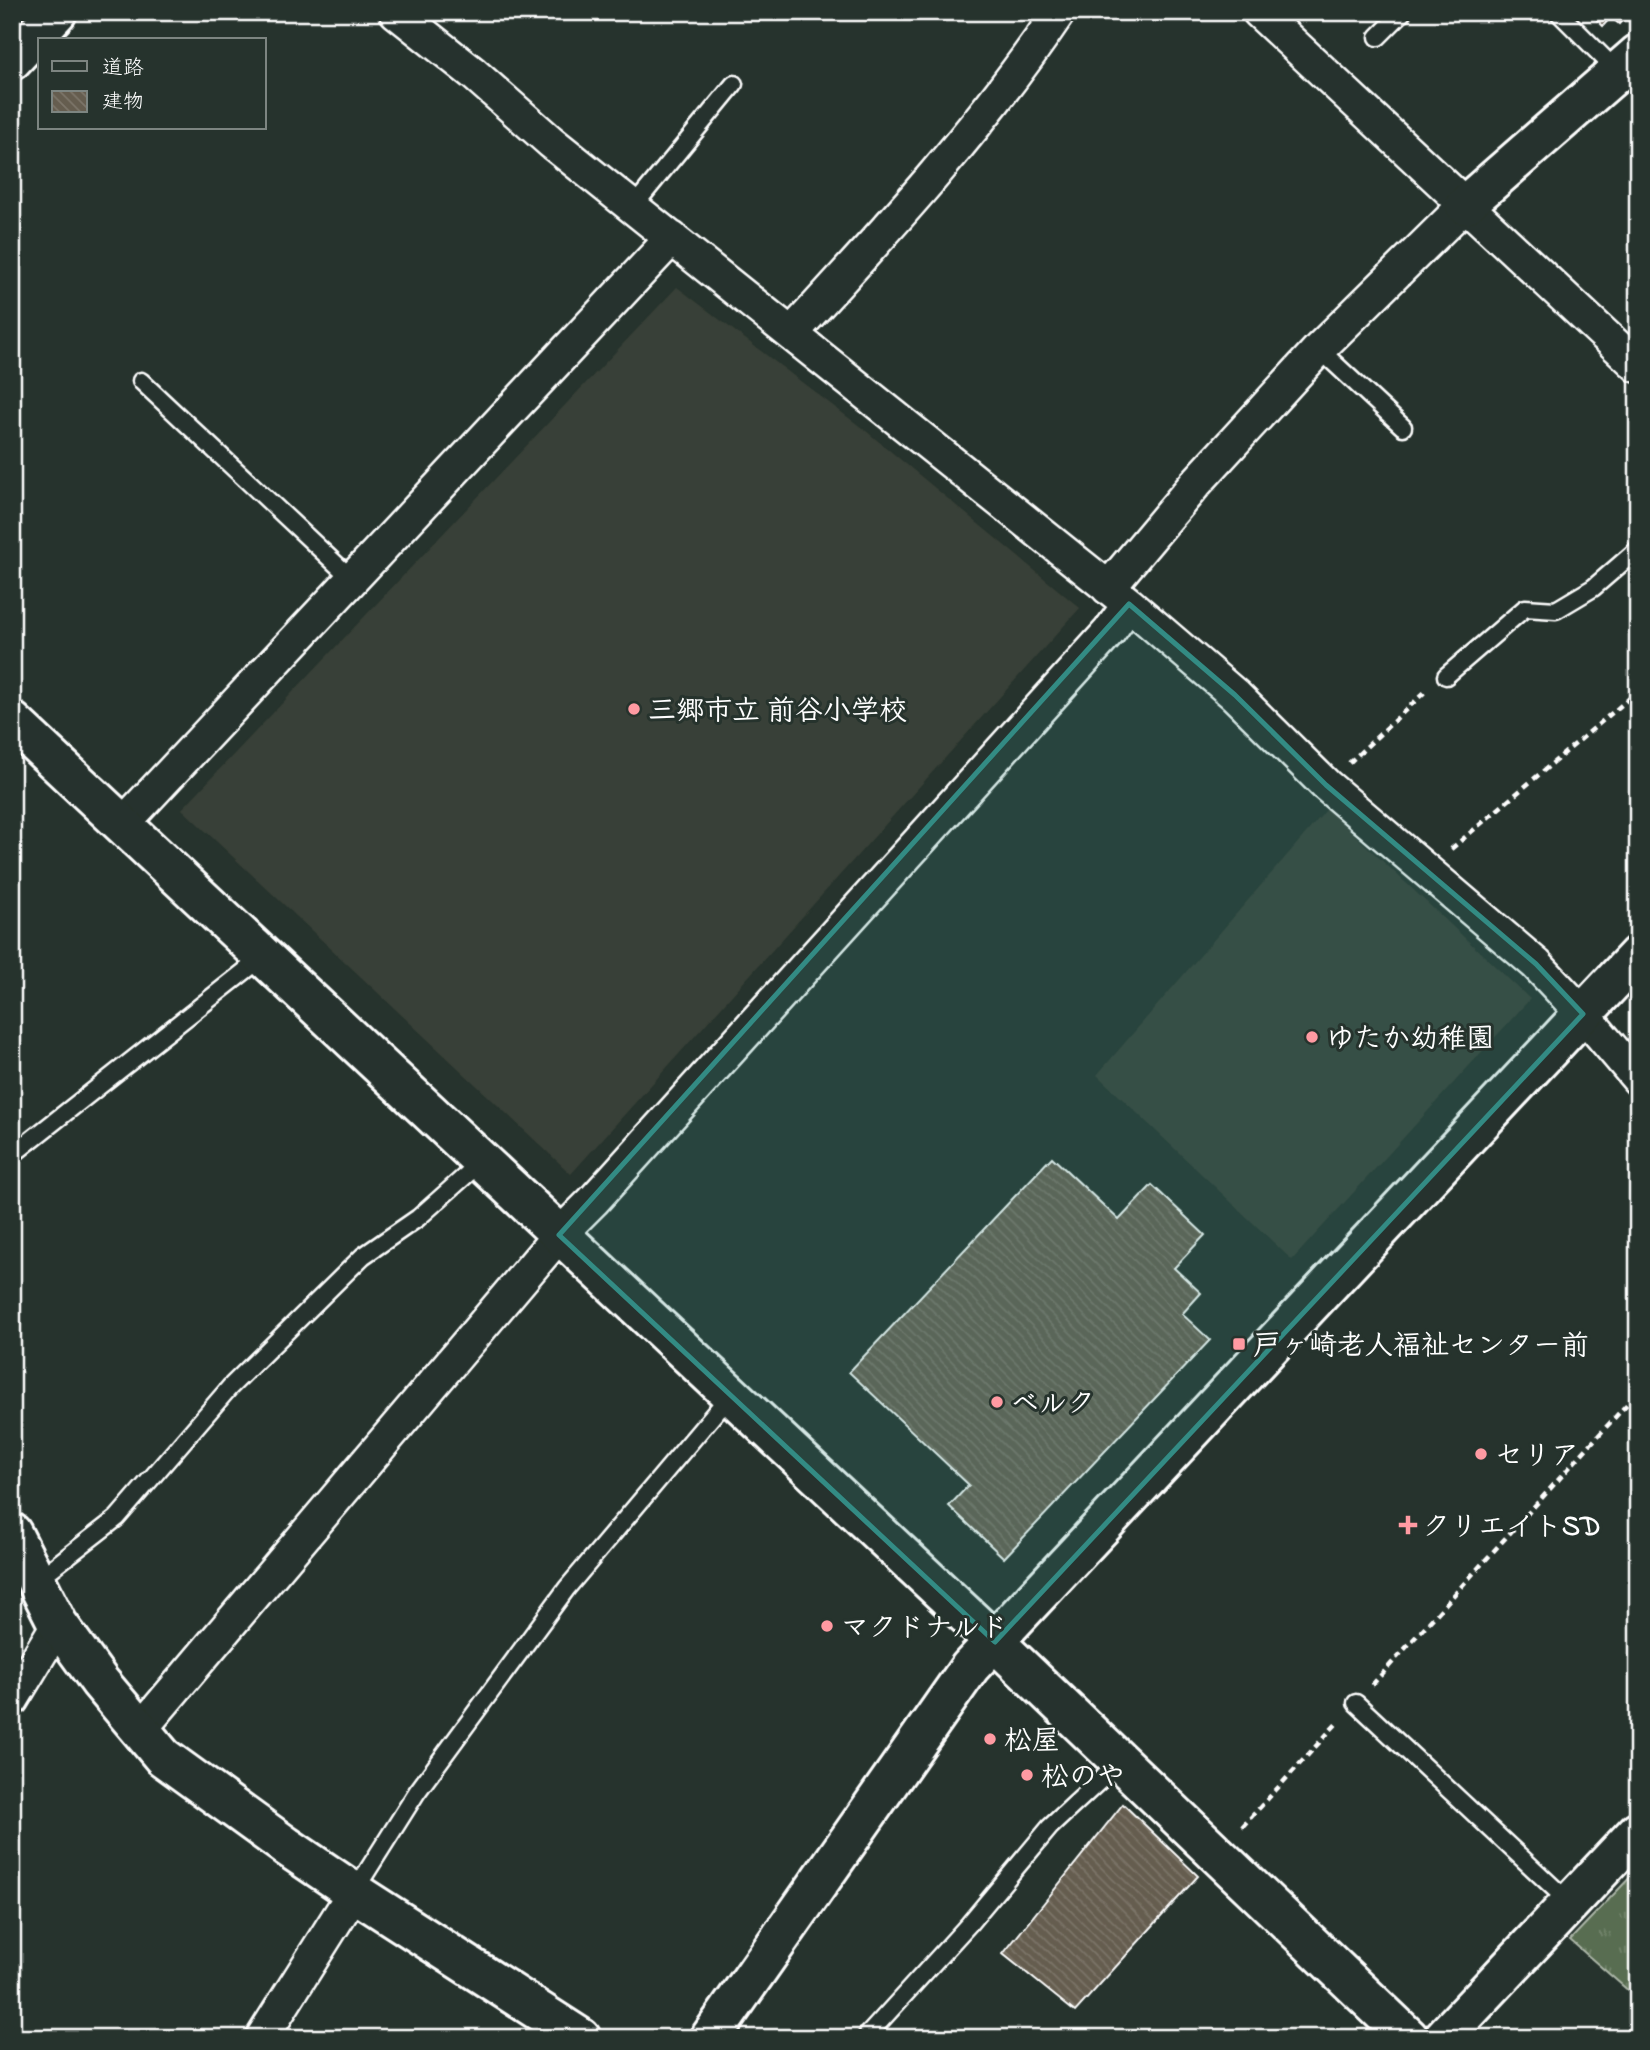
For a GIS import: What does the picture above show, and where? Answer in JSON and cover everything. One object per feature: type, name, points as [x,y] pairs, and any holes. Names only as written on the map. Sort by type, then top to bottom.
[{"type":"street","points":[[12,60],[57,12]]},
{"type":"street","points":[[396,12],[473,73],[551,142],[1118,596],[1235,695],[1326,785],[1536,964],[1638,1079]]},
{"type":"street","points":[[792,333],[899,217],[972,128],[1059,12]]},
{"type":"street","points":[[1259,12],[1638,366]]},
{"type":"street","points":[[140,1730],[559,1235],[593,1201],[1090,653],[1118,596],[1196,482],[1320,349],[1465,205],[1628,63]]},
{"type":"street","points":[[122,825],[672,238]]},
{"type":"street","points":[[16,731],[264,956],[1121,1760],[1409,2038]]},
{"type":"street","points":[[710,2038],[970,1667],[1638,955]]},
{"type":"street","points":[[12,1533],[58,1624],[100,1682],[163,1757],[354,1892],[581,2038]]},
{"type":"street","points":[[17,1681],[58,1624]]},
{"type":"street","points":[[1443,2038],[1638,1831]]},
{"type":"street","points":[[262,2038],[354,1892]]},
{"type":"lane","points":[[1378,37],[1403,12]]},
{"type":"lane","points":[[1558,12],[1628,63]]},
{"type":"lane","points":[[633,206],[734,84]]},
{"type":"lane","points":[[1320,349],[1403,427]]},
{"type":"lane","points":[[141,381],[352,579]]},
{"type":"lane","points":[[1446,677],[1525,608],[1556,610],[1593,588],[1638,549]]},
{"type":"lane","points":[[12,1155],[264,956]]},
{"type":"lane","points":[[36,1580],[117,1518],[230,1387],[363,1256],[418,1218],[482,1161]]},
{"type":"lane","points":[[354,1892],[417,1792],[567,1588],[730,1394]]},
{"type":"lane","points":[[1356,1703],[1570,1903]]},
{"type":"lane","points":[[865,2038],[969,1924],[1050,1827],[1121,1760]]},
{"type":"path","points":[[1326,785],[1422,694],[1446,677]]},
{"type":"path","points":[[1427,870],[1638,691]]},
{"type":"path","points":[[1239,1830],[1638,1392]]},
{"type":"highlighted area","points":[[1129,604],[1235,695],[1326,785],[1536,964],[1583,1014],[995,1642],[559,1235]]},
{"type":"shaded area","name":"三郷市立 前谷小学校","points":[[677,287],[866,431],[1080,608],[571,1174],[182,809]]},
{"type":"shaded area","name":"ゆたか幼稚園","points":[[1327,809],[1530,999],[1292,1260],[1097,1075]]},
{"type":"green space","points":[[1638,1869],[1638,1999],[1570,1940]]},
{"type":"building","points":[[1589,12],[1630,12],[1619,24],[1611,17],[1603,26]]},
{"type":"building","points":[[1052,1157],[1119,1220],[1152,1185],[1205,1235],[1174,1268],[1201,1293],[1182,1314],[1210,1340],[1004,1558],[949,1506],[969,1485],[849,1372]]},
{"type":"building","points":[[1123,1804],[1198,1876],[1075,2012],[1003,1954]]},
{"type":"place","name":"三郷市立 前谷小学校","points":[[634,709]]},
{"type":"place","name":"ゆたか幼稚園","points":[[1312,1037]]},
{"type":"place","name":"戸ヶ崎老人福祉センター前","points":[[1239,1344]]},
{"type":"place","name":"ベルク","points":[[997,1402]]},
{"type":"place","name":"セリア","points":[[1481,1454]]},
{"type":"place","name":"クリエイトSD","points":[[1408,1525]]},
{"type":"place","name":"マクドナルド","points":[[827,1626]]},
{"type":"place","name":"松屋","points":[[990,1739]]},
{"type":"place","name":"松のや","points":[[1027,1775]]}]
